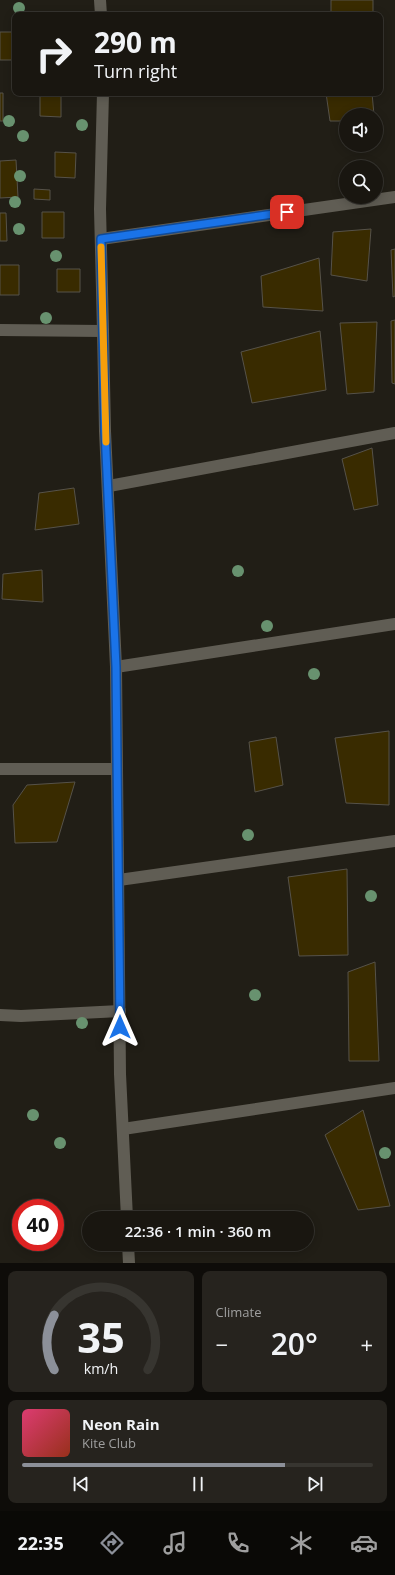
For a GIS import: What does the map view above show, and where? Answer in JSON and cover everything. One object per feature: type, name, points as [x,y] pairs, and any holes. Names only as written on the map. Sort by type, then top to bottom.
[{"type":"street","points":[[100,0],[100,12]]},
{"type":"street","points":[[103,96],[101,239],[105,431],[109,486],[116,667],[120,1011],[127,1211]]},
{"type":"street","points":[[101,239],[395,197]]},
{"type":"street","points":[[0,330],[103,331]]},
{"type":"street","points":[[109,486],[395,433]]},
{"type":"street","points":[[116,667],[395,624]]},
{"type":"street","points":[[0,769],[117,769]]},
{"type":"street","points":[[119,880],[395,841]]},
{"type":"street","points":[[0,1015],[21,1016],[120,1011]]},
{"type":"street","points":[[123,1129],[395,1088]]},
{"type":"street","points":[[128,1251],[129,1263]]},
{"type":"building","points":[[331,0],[373,0],[373,12],[331,12]]},
{"type":"building","points":[[0,32],[12,32],[12,60],[0,60]]},
{"type":"building","points":[[0,93],[3,93],[3,121],[0,121]]},
{"type":"building","points":[[40,96],[61,96],[61,117],[40,116]]},
{"type":"building","points":[[326,96],[372,96],[373,108],[339,108],[339,121],[330,121]]},
{"type":"building","points":[[55,152],[76,153],[75,178],[55,177]]},
{"type":"building","points":[[16,160],[18,197],[0,198],[0,161]]},
{"type":"building","points":[[34,189],[50,190],[50,200],[34,199]]},
{"type":"building","points":[[42,212],[64,212],[64,238],[42,238]]},
{"type":"building","points":[[0,213],[6,213],[7,241],[0,241]]},
{"type":"building","points":[[371,229],[367,281],[331,275],[333,232]]},
{"type":"building","points":[[395,249],[395,296],[393,297],[391,250]]},
{"type":"building","points":[[319,258],[323,311],[263,307],[261,276]]},
{"type":"building","points":[[0,265],[19,265],[19,295],[0,295]]},
{"type":"building","points":[[57,269],[80,269],[80,292],[57,292]]},
{"type":"building","points":[[395,320],[395,384],[392,383],[391,321]]},
{"type":"building","points":[[377,322],[374,392],[347,394],[340,323]]},
{"type":"building","points":[[320,331],[326,390],[252,403],[241,352]]},
{"type":"building","points":[[372,448],[378,505],[354,510],[342,459]]},
{"type":"building","points":[[74,488],[79,524],[35,530],[39,493]]},
{"type":"building","points":[[42,570],[43,602],[2,599],[3,574]]},
{"type":"building","points":[[389,731],[389,805],[346,803],[335,738]]},
{"type":"building","points":[[276,737],[283,785],[255,792],[249,742]]},
{"type":"building","points":[[75,782],[57,842],[15,843],[13,805],[27,785]]},
{"type":"building","points":[[347,869],[348,955],[299,956],[288,877]]},
{"type":"building","points":[[375,962],[379,1061],[349,1061],[348,972]]},
{"type":"building","points":[[363,1110],[390,1206],[358,1210],[325,1135]]},
{"type":"slow traffic","points":[[101,247],[106,442]]},
{"type":"route","points":[[120,1027],[116,667],[109,486],[105,431],[101,239],[287,212]]}]
